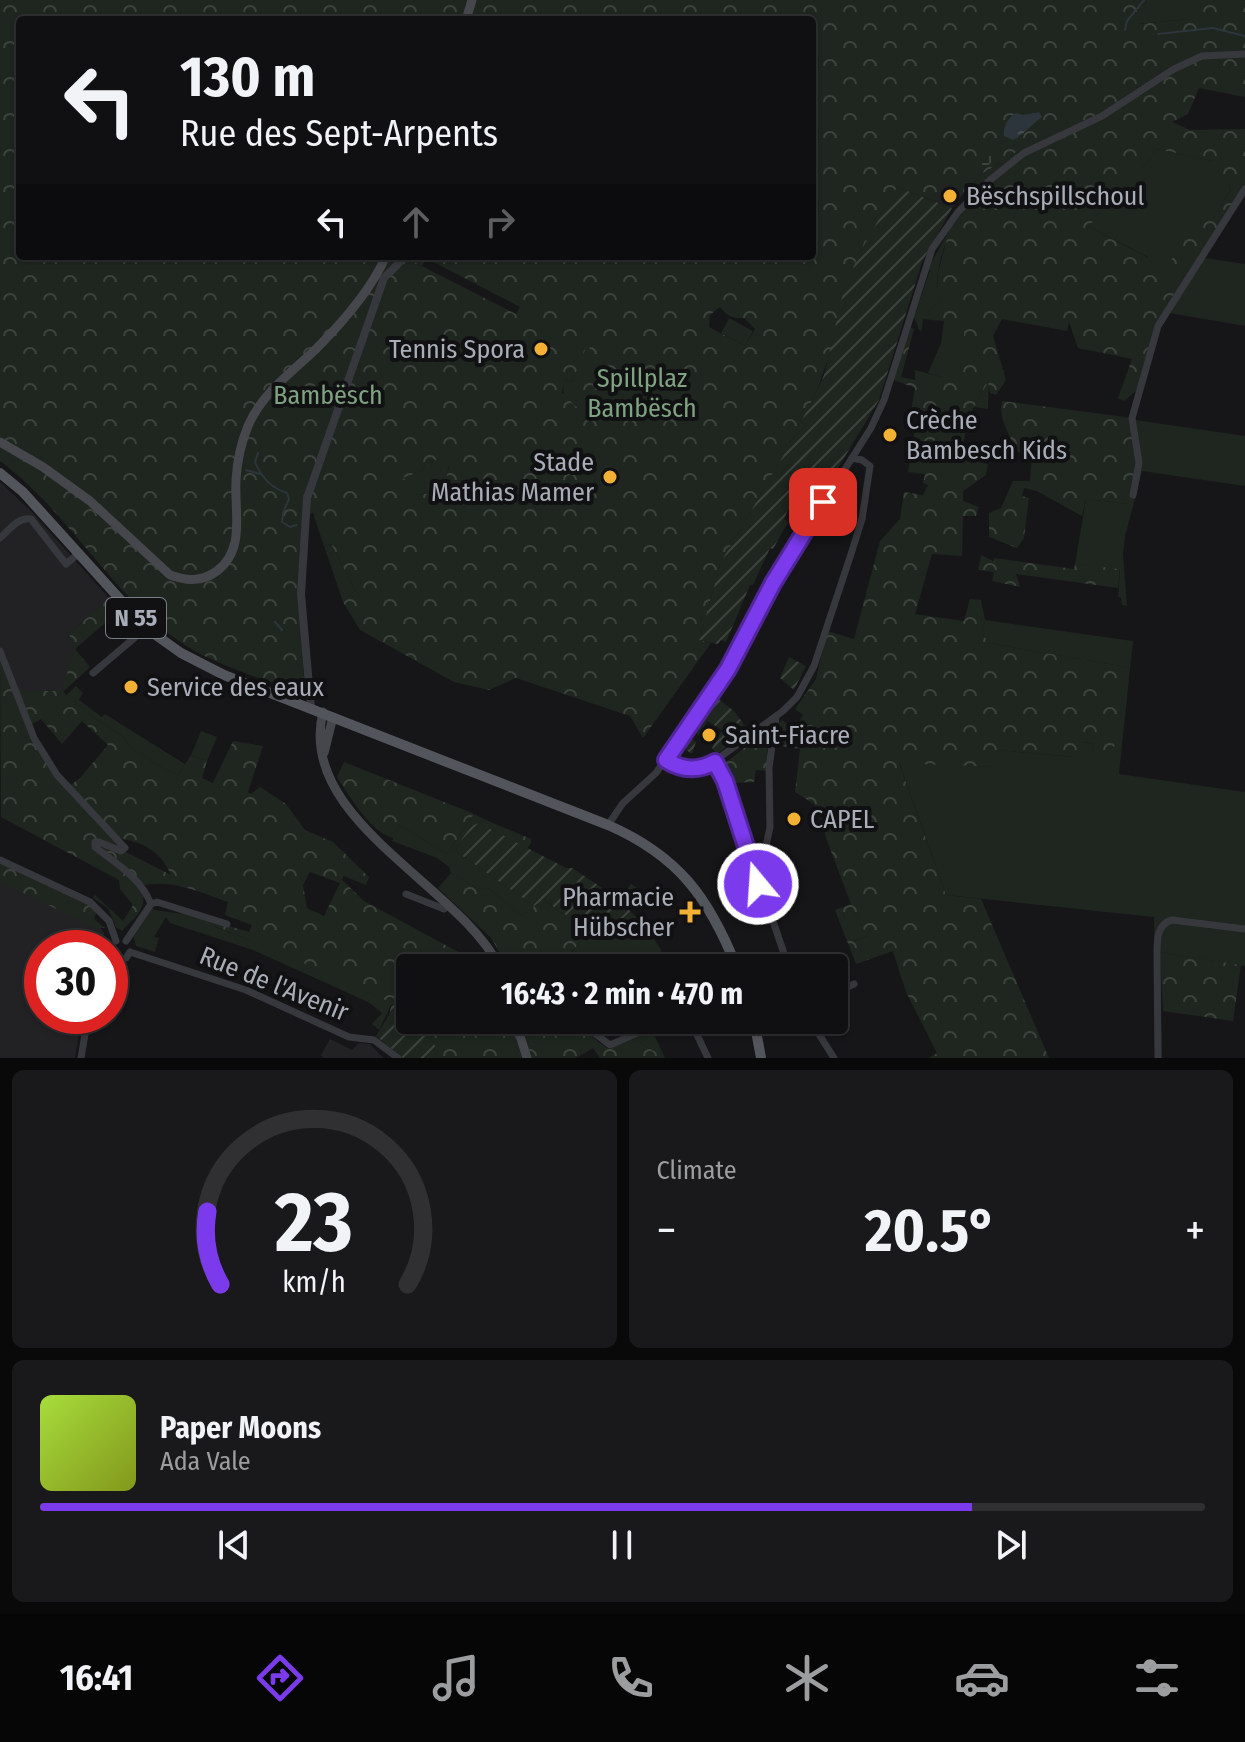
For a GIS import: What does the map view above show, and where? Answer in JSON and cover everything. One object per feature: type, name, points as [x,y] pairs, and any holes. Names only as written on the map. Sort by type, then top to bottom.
[{"type":"main road","points":[[0,442],[43,467],[90,501],[170,575],[183,580],[210,576],[220,569],[235,546],[236,482],[241,446],[260,403],[346,315],[384,260]]},
{"type":"main road","name":"N 55","points":[[0,473],[23,492],[146,628],[168,645],[201,664],[641,840],[680,870],[701,895],[718,923],[731,954]]},
{"type":"main road","points":[[322,712],[319,734],[323,756],[332,781],[359,821],[482,938],[492,954]]},
{"type":"main road","points":[[519,1034],[527,1058]]},
{"type":"main road","points":[[757,1034],[761,1058]]},
{"type":"street","points":[[608,825],[623,803],[666,760],[728,669],[773,583],[852,458],[884,400],[932,249],[958,212],[1000,170],[1024,153],[1078,129],[1181,65],[1202,56],[1245,54]]},
{"type":"street","points":[[1133,495],[1139,463],[1133,407],[1158,326],[1245,189]]},
{"type":"street","points":[[322,712],[302,621],[307,498],[384,278],[402,260]]},
{"type":"street","points":[[666,760],[685,769],[698,769],[715,762],[776,717],[797,697],[811,674],[858,532],[870,466],[852,458]]},
{"type":"street","points":[[0,538],[19,521],[31,519],[66,564],[78,554]]},
{"type":"street","points":[[93,673],[146,628]]},
{"type":"street","points":[[0,651],[34,738],[68,787],[125,848],[121,851],[99,842],[95,842],[95,847],[142,886],[151,904]]},
{"type":"street","points":[[758,884],[770,827],[769,768],[776,717]]},
{"type":"street","points":[[715,762],[725,781],[785,954]]},
{"type":"street","points":[[0,860],[90,902],[109,921],[112,930]]},
{"type":"street","points":[[406,894],[444,909],[449,906]]},
{"type":"street","points":[[128,938],[151,904],[157,902],[227,924]]},
{"type":"street","points":[[1158,1058],[1157,953],[1158,936],[1163,926],[1172,920],[1245,929]]},
{"type":"street","points":[[128,946],[128,954]]},
{"type":"street","name":"Rue de l'Avenir","points":[[130,952],[246,990],[349,1037],[374,1040],[398,1058]]},
{"type":"street","points":[[848,987],[854,984]]},
{"type":"street","points":[[81,1058],[85,1034]]},
{"type":"street","points":[[597,1035],[610,1045],[635,1034]]},
{"type":"street","points":[[697,1034],[708,1058]]},
{"type":"street","points":[[819,1034],[834,1058]]},
{"type":"shaded area","name":"Bëschspillschoul","points":[[944,182],[964,193],[952,208],[935,201]]},
{"type":"shaded area","points":[[0,482],[29,509],[109,598],[69,634],[74,649],[63,692],[17,691],[0,660]]},
{"type":"shaded area","points":[[0,879],[98,924],[102,930],[24,930],[24,1034],[79,1034],[75,1058],[0,1058]]},
{"type":"shaded area","points":[[330,1039],[352,1050],[359,1043],[370,1044],[383,1058],[323,1058],[321,1055]]},
{"type":"green space","name":"Bambësch","points":[[0,0],[1147,0],[1140,24],[1189,19],[1193,3],[1222,4],[1222,0],[1245,0],[1245,97],[1199,88],[1188,114],[1172,122],[1190,130],[1245,129],[1245,185],[1188,273],[1181,276],[1166,268],[1205,206],[1219,209],[1231,189],[1229,185],[1215,180],[1213,161],[1157,149],[1146,164],[1111,195],[1089,227],[1149,258],[1144,267],[1177,289],[1156,325],[1136,391],[1124,401],[1118,398],[1132,359],[1078,348],[1069,322],[1067,331],[1002,319],[993,336],[1006,380],[996,395],[990,393],[988,382],[961,431],[941,432],[927,451],[988,464],[986,475],[963,491],[963,501],[979,507],[976,516],[963,516],[962,556],[932,554],[915,614],[964,621],[970,599],[981,600],[985,620],[982,633],[989,643],[1126,667],[1113,756],[1093,756],[1094,744],[1084,742],[1074,757],[998,750],[995,767],[899,763],[946,895],[981,899],[1049,1058],[929,1058],[937,1053],[906,992],[893,951],[856,964],[835,910],[851,904],[821,816],[814,804],[795,792],[800,749],[774,745],[779,723],[782,720],[794,729],[803,715],[795,709],[816,679],[827,631],[854,639],[880,541],[900,519],[904,492],[923,495],[928,485],[923,483],[925,474],[908,472],[917,418],[910,415],[915,388],[894,380],[910,327],[914,329],[901,377],[915,380],[915,370],[941,377],[947,369],[964,370],[964,328],[949,317],[944,321],[932,320],[928,311],[942,301],[937,293],[938,273],[949,231],[961,214],[1022,153],[1016,152],[1002,164],[983,173],[964,193],[944,183],[935,201],[897,187],[816,393],[721,562],[699,640],[711,643],[643,738],[630,716],[516,678],[489,690],[454,682],[360,630],[343,602],[355,590],[331,544],[324,546],[313,513],[305,515],[301,594],[304,694],[299,687],[293,685],[292,690],[279,682],[269,682],[222,664],[189,648],[154,621],[24,481],[0,461]],"holes":[[[1039,112],[1019,137],[1006,125],[1010,120]],[[720,307],[730,316],[744,318],[755,329],[745,346],[709,327],[710,315]],[[591,335],[594,336],[573,394],[581,400],[576,407],[562,392],[564,379],[572,382]],[[440,459],[443,467],[449,466],[444,488],[446,498],[441,499],[433,493],[414,495],[412,486],[403,478],[422,471],[425,463]],[[852,907],[867,936],[854,941],[843,914]]]},
{"type":"green space","points":[[1147,0],[1222,0],[1223,4],[1189,19],[1139,24]]},
{"type":"green space","points":[[991,143],[1001,153],[983,170],[977,170],[968,163]]},
{"type":"green space","points":[[1157,149],[1213,161],[1231,189],[1219,209],[1166,268],[1245,185],[1245,194],[1205,258],[1245,264],[1245,326],[1169,313],[1160,327],[1136,407],[1135,420],[1245,436],[1245,486],[1142,471],[1123,554],[1127,606],[1122,605],[1118,597],[1120,570],[1075,564],[1086,499],[1129,504],[1129,418],[1148,346],[1163,311],[1144,267],[1148,257],[1089,227],[1111,194],[1146,164]]},
{"type":"green space","points":[[1016,152],[1024,153],[976,199],[964,193],[983,173],[1002,164]]},
{"type":"green space","points":[[897,187],[952,208],[922,262],[879,400],[829,483],[812,474],[801,491],[811,497],[809,501],[800,496],[788,510],[784,519],[788,522],[773,549],[770,548],[753,585],[750,585],[726,642],[721,640],[718,644],[699,640],[721,562],[816,393],[824,375],[843,293],[858,256]]},
{"type":"green space","points":[[949,231],[937,285],[942,301],[928,311],[932,320],[923,319],[922,331],[914,317],[930,270],[928,268]]},
{"type":"green space","points":[[375,260],[408,260],[392,273],[379,294],[365,290]]},
{"type":"green space","points":[[408,260],[425,260],[422,266]]},
{"type":"green space","points":[[949,316],[965,328],[964,371],[941,377],[928,373],[941,343],[944,321]]},
{"type":"green space","points":[[729,318],[753,331],[745,346],[721,333]]},
{"type":"green space","points":[[590,334],[594,336],[582,400],[576,408],[565,395],[564,379],[572,382]]},
{"type":"green space","points":[[989,380],[988,409],[974,407]]},
{"type":"green space","points":[[1002,401],[1132,418],[1139,463],[1129,504],[1086,499],[1082,516],[1037,491],[1024,488],[1022,496],[1029,498],[1024,538],[1017,548],[989,537],[989,513],[1001,508],[1013,481],[1030,481],[1032,456],[1018,452],[1003,421]]},
{"type":"green space","points":[[964,424],[963,446],[974,460],[927,452],[941,432],[961,431]]},
{"type":"green space","points":[[440,459],[449,465],[444,488],[447,498],[441,499],[433,493],[414,495],[402,478],[422,471],[425,463]]},
{"type":"green space","points":[[331,544],[355,590],[343,602],[324,546]]},
{"type":"green space","points":[[981,555],[993,561],[994,558],[1074,569],[1075,564],[1120,569],[1118,588],[1016,574],[1020,587],[992,581],[994,572],[978,570]]},
{"type":"green space","points":[[109,598],[120,610],[75,649],[90,667],[63,692],[87,713],[122,736],[130,747],[178,775],[191,755],[207,761],[202,778],[213,783],[233,741],[263,746],[248,792],[251,794],[260,787],[286,804],[305,830],[333,842],[369,877],[366,885],[344,876],[342,880],[364,901],[462,954],[396,954],[396,1010],[381,998],[214,926],[215,922],[249,932],[252,925],[225,915],[228,902],[197,891],[163,884],[142,886],[143,901],[137,916],[123,930],[116,927],[108,908],[93,898],[95,895],[123,921],[133,905],[120,889],[119,880],[1,817],[0,660],[17,691],[62,691],[74,649],[69,634]],"holes":[[[41,719],[62,744],[82,721],[108,745],[80,778],[68,787],[29,726]],[[117,838],[135,842],[156,853],[171,875],[124,851]],[[310,872],[340,883],[324,916],[307,908],[303,885]]]},
{"type":"green space","points":[[985,620],[1133,641],[1119,774],[1245,792],[1245,966],[1160,952],[1162,1058],[1155,1058],[1154,917],[946,895],[899,762],[994,767],[998,750],[1074,757],[1083,742],[1094,744],[1093,756],[1125,667],[989,643],[982,633]]},
{"type":"green space","points":[[789,657],[806,666],[794,690],[780,678]]},
{"type":"green space","points":[[76,686],[83,693],[79,700],[102,717],[105,714],[185,764],[178,775],[130,747],[122,736],[66,695]]},
{"type":"green space","points":[[716,697],[734,711],[748,730],[717,754],[712,748],[722,730],[707,721],[699,736],[696,733],[692,739],[696,742],[692,754],[686,750],[686,741]]},
{"type":"green space","points":[[769,729],[772,732],[767,752],[767,771],[756,770],[754,782],[732,783],[725,763]]},
{"type":"green space","points":[[201,731],[217,737],[207,761],[191,755]]},
{"type":"green space","points":[[344,762],[474,814],[447,854],[400,825],[394,838],[386,835],[362,813],[337,777]]},
{"type":"green space","points":[[474,814],[486,820],[471,826],[454,850],[534,906],[522,916],[488,888],[478,889],[451,873],[449,867],[437,858],[392,841],[400,825],[447,854]]},
{"type":"green space","points":[[486,820],[531,839],[531,843],[527,849],[479,823]]},
{"type":"green space","points":[[479,823],[566,868],[572,868],[619,899],[631,912],[597,933],[592,925],[561,913],[544,899],[534,906],[454,850],[471,826]]},
{"type":"green space","points":[[0,863],[87,904],[97,911],[94,919],[105,928],[96,928],[0,882]]},
{"type":"green space","points":[[451,873],[478,889],[488,888],[522,916],[543,899],[561,913],[592,925],[569,954],[501,954],[491,938],[438,888]]},
{"type":"green space","points":[[631,884],[645,893],[629,908],[619,899]]},
{"type":"green space","points":[[852,907],[867,936],[853,941],[843,913]]},
{"type":"green space","points":[[152,908],[215,922],[215,927],[292,956],[392,1003],[379,1030],[372,1024],[382,1013],[368,1002],[253,950],[170,923],[166,917],[154,937],[159,938],[155,952],[136,946],[133,935]]},
{"type":"green space","points":[[631,912],[662,951],[657,954],[571,954],[592,925],[597,933]]},
{"type":"green space","points":[[1160,952],[1241,965],[1233,1021],[1163,1011]]},
{"type":"green space","points":[[392,1003],[396,1008],[396,1034],[430,1034],[435,1046],[434,1058],[403,1058],[376,1036],[389,1015]]},
{"type":"green space","points":[[430,1034],[515,1034],[522,1058],[434,1058],[435,1046]]},
{"type":"green space","points":[[525,1034],[592,1034],[609,1049],[633,1039],[659,1054],[659,1058],[600,1058],[593,1048],[576,1058],[531,1058]]},
{"type":"green space","points":[[644,1034],[654,1034],[665,1058],[659,1058],[659,1054],[633,1039]]},
{"type":"water","points":[[1039,112],[1042,117],[1016,138],[1013,140],[1004,136],[1007,123],[1016,113]]},
{"type":"waterway","points":[[1125,30],[1127,21],[1144,0]]},
{"type":"waterway","points":[[1158,34],[1213,28],[1245,36]]},
{"type":"waterway","points":[[258,453],[255,462],[264,477],[271,485],[287,493],[289,499],[282,522],[290,527],[297,525]]},
{"type":"waterway","points":[[246,470],[260,474]]},
{"type":"waterway","points":[[275,622],[282,630]]},
{"type":"place","name":"Bëschspillschoul","points":[[950,196]]},
{"type":"place","name":"Tennis Spora","points":[[541,349]]},
{"type":"place","name":"Crèche Bambesch Kids","points":[[890,435]]},
{"type":"place","name":"Stade Mathias Mamer","points":[[610,477]]},
{"type":"place","name":"Service des eaux","points":[[131,687]]},
{"type":"place","name":"Saint-Fiacre","points":[[709,735]]},
{"type":"place","name":"CAPEL","points":[[794,819]]},
{"type":"place","name":"Pharmacie Hübscher","points":[[690,912]]},
{"type":"route","points":[[758,884],[725,781],[715,762],[698,769],[685,769],[666,760],[728,669],[773,583],[823,502]]},
{"type":"park label","name":"Spillplaz Bambësch","points":[[642,393]]}]
